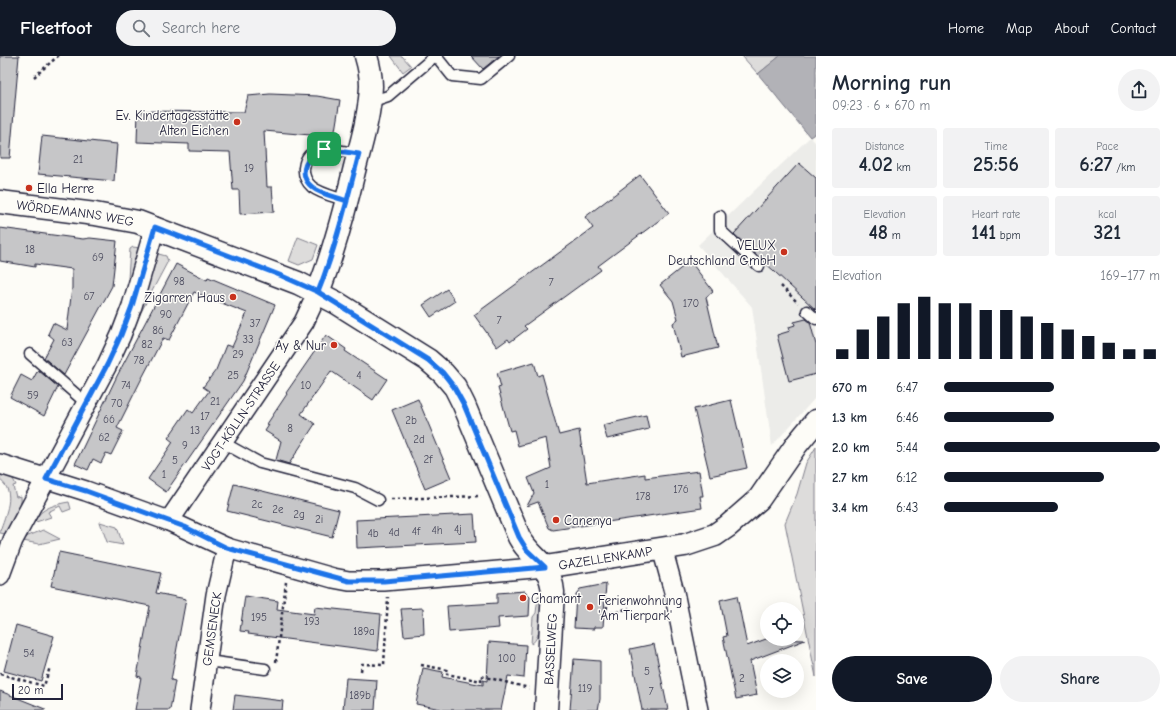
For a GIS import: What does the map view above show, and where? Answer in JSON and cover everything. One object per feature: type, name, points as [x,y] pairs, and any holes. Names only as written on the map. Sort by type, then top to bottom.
[{"type":"street","name":"VOGT-KÖLLN-STRASSE","points":[[169,521],[304,322],[318,292],[326,272],[347,201],[359,154],[370,100],[370,71],[366,56]]},
{"type":"street","name":"WÖRDEMANNS WEG","points":[[0,202],[120,218],[155,227],[282,276],[318,292],[422,356],[443,373],[454,387],[464,405],[503,495],[513,524],[522,542],[545,567]]},
{"type":"street","points":[[0,575],[13,540],[107,365],[121,335],[132,306],[155,227]]},
{"type":"street","name":"GAZELLENKAMP","points":[[0,464],[86,491],[169,521],[227,548],[349,581],[387,581],[545,567],[662,548],[701,540],[721,530],[743,514],[759,499],[797,444],[816,421]]},
{"type":"street","name":"GEMSENECK","points":[[200,710],[216,595],[227,548]]},
{"type":"street","points":[[662,548],[674,592],[698,710]]},
{"type":"street","name":"BASSELWEG","points":[[545,567],[550,576],[553,592],[546,710]]},
{"type":"lane","points":[[370,100],[388,96],[435,56],[452,76],[481,79],[509,56]]},
{"type":"lane","points":[[347,201],[317,190],[311,186],[304,174],[305,162],[312,154],[324,149],[359,154]]},
{"type":"lane","points":[[720,216],[720,230],[760,266]]},
{"type":"lane","points":[[807,311],[816,319]]},
{"type":"lane","points":[[30,354],[86,403]]},
{"type":"lane","points":[[222,442],[260,463],[355,488],[378,500]]},
{"type":"lane","points":[[208,661],[265,669]]},
{"type":"path","points":[[34,77],[58,56]]},
{"type":"path","points":[[781,286],[807,311]]},
{"type":"path","points":[[378,500],[503,495]]},
{"type":"path","points":[[265,669],[275,665],[285,586],[290,566]]},
{"type":"path","points":[[361,671],[362,664],[384,666],[388,610],[387,581]]},
{"type":"path","points":[[607,606],[606,613],[614,613],[629,608]]},
{"type":"path","points":[[421,665],[448,670],[447,674],[481,681],[481,676],[529,688]]},
{"type":"path","points":[[0,674],[44,686],[50,667]]},
{"type":"shaded area","points":[[391,56],[402,56],[411,66],[403,72]]},
{"type":"shaded area","points":[[742,56],[780,56],[758,74]]},
{"type":"shaded area","points":[[780,56],[816,56],[816,133],[810,137],[758,74]]},
{"type":"shaded area","points":[[810,137],[816,143],[816,397],[772,446],[752,307],[698,245]]},
{"type":"shaded area","points":[[298,237],[318,245],[313,259],[299,265],[289,261]]},
{"type":"shaded area","points":[[133,247],[140,248],[131,280],[128,279],[130,249]]},
{"type":"shaded area","points":[[155,253],[166,256],[168,261],[141,312],[138,310]]},
{"type":"shaded area","points":[[816,447],[816,677],[804,617],[804,602],[801,602],[785,523],[797,494],[806,463]]},
{"type":"shaded area","points":[[0,470],[13,479],[16,485],[13,486],[16,497],[21,496],[20,506],[6,534],[0,533],[0,531],[7,511],[9,497],[5,485],[0,480]]},
{"type":"shaded area","points":[[69,502],[71,509],[63,512],[60,506],[48,512],[51,517],[36,522],[35,520],[41,512],[54,505]]},
{"type":"shaded area","points":[[100,522],[117,527],[123,545],[107,542]]},
{"type":"shaded area","points":[[43,530],[60,539],[39,544],[23,541],[28,536]]},
{"type":"shaded area","points":[[538,597],[540,597],[539,629],[535,641],[531,644],[533,617],[536,613]]},
{"type":"building","points":[[0,56],[19,56],[10,158],[0,158]]},
{"type":"building","points":[[471,56],[499,56],[483,69]]},
{"type":"building","name":"Ev. Kindertagesstätte Alten Eichen","points":[[270,94],[317,96],[340,100],[334,137],[264,131],[267,187],[272,187],[274,212],[240,214],[239,190],[233,190],[230,152],[189,151],[189,144],[137,142],[138,111],[244,112],[248,96]]},
{"type":"building","points":[[42,136],[117,144],[114,181],[38,174]]},
{"type":"building","name":"VELUX Deutschland GmbH","points":[[799,163],[816,178],[816,310],[734,234]]},
{"type":"building","points":[[640,175],[669,213],[598,266],[601,270],[524,326],[527,329],[510,342],[508,339],[497,347],[474,315],[593,228],[585,217]]},
{"type":"building","points":[[0,228],[83,239],[90,238],[117,241],[112,286],[64,375],[44,358],[54,339],[48,334],[53,323],[67,330],[72,288],[72,269],[35,264],[35,267],[0,261]]},
{"type":"building","points":[[690,261],[713,291],[706,297],[718,348],[681,357],[673,323],[678,319],[673,301],[660,285]]},
{"type":"building","points":[[176,264],[207,280],[208,277],[275,305],[243,381],[166,492],[148,479],[173,442],[168,438],[188,409],[193,413],[209,391],[203,387],[216,370],[226,345],[232,347],[247,313],[194,292],[169,340],[163,338],[142,378],[117,428],[123,431],[111,455],[106,453],[101,463],[93,459],[88,470],[75,464],[117,376]]},
{"type":"building","points":[[447,289],[455,301],[431,317],[423,305]]},
{"type":"building","points":[[806,319],[810,322],[816,345],[816,374],[789,381],[777,335],[790,331],[789,327],[795,325],[794,322]]},
{"type":"building","points":[[326,335],[346,349],[345,351],[387,379],[373,400],[331,371],[301,414],[315,424],[289,464],[276,460],[281,441],[265,431],[269,425],[267,424],[287,394],[286,393]]},
{"type":"building","points":[[534,362],[538,376],[542,374],[559,435],[579,430],[587,483],[645,474],[645,478],[699,471],[703,496],[700,496],[702,508],[553,530],[549,528],[538,502],[527,506],[534,493],[528,478],[551,468],[546,438],[518,446],[514,430],[510,431],[498,388],[501,387],[497,373]]},
{"type":"building","points":[[38,370],[58,387],[44,416],[10,397],[21,375],[32,381]]},
{"type":"building","points":[[418,399],[451,478],[425,489],[392,410]]},
{"type":"building","points":[[731,400],[747,468],[710,476],[694,409]]},
{"type":"building","points":[[646,415],[649,429],[607,439],[603,425]]},
{"type":"building","points":[[234,484],[339,510],[332,537],[227,511]]},
{"type":"building","points":[[474,514],[476,542],[357,548],[356,520]]},
{"type":"building","points":[[59,552],[161,573],[156,593],[186,599],[171,680],[175,681],[170,710],[135,710],[141,677],[137,676],[150,606],[51,586]]},
{"type":"building","name":"Ferienwohnung 'Am Tierpark'","points":[[606,584],[603,627],[594,627],[594,629],[574,628],[576,594],[580,589]]},
{"type":"building","points":[[525,591],[530,596],[529,616],[498,618],[499,628],[449,632],[447,606],[497,603],[497,593]]},
{"type":"building","points":[[245,596],[278,601],[277,609],[314,614],[315,607],[381,614],[378,651],[248,634],[249,632],[240,631]]},
{"type":"building","points":[[737,596],[747,646],[760,641],[760,646],[789,646],[768,654],[760,654],[760,657],[750,661],[757,695],[736,699],[723,637],[727,636],[720,600]]},
{"type":"building","points":[[423,608],[424,634],[404,636],[401,609]]},
{"type":"building","points":[[16,625],[54,636],[41,681],[4,671]]},
{"type":"building","points":[[489,642],[526,645],[524,678],[508,676],[501,710],[441,710],[416,704],[423,668],[443,672],[442,677],[483,685],[483,680],[487,681]]},
{"type":"building","points":[[654,644],[668,710],[642,710],[630,649]]},
{"type":"building","points":[[574,659],[600,661],[600,699],[598,710],[570,710]]},
{"type":"building","points":[[346,678],[377,680],[375,710],[343,710]]},
{"type":"building","points":[[0,691],[45,709],[45,710],[0,710]]},
{"type":"building","points":[[235,695],[283,701],[282,710],[233,710]]},
{"type":"place","name":"Ev. Kindertagesstätte Alten Eichen","points":[[237,122]]},
{"type":"place","name":"Ella Herre","points":[[29,188]]},
{"type":"place","name":"VELUX Deutschland GmbH","points":[[784,252]]},
{"type":"place","name":"Zigarren Haus","points":[[233,297]]},
{"type":"place","name":"Ay & Nur","points":[[334,345]]},
{"type":"place","name":"Canenya","points":[[556,520]]},
{"type":"place","name":"Chamant","points":[[523,598]]},
{"type":"place","name":"Ferienwohnung 'Am Tierpark'","points":[[590,607]]},
{"type":"route","points":[[324,149],[317,150],[305,162],[304,174],[306,181],[317,190],[347,201],[326,272],[318,292],[422,356],[443,373],[454,387],[464,405],[503,495],[513,524],[522,542],[527,550],[545,567],[384,581],[349,581],[333,578],[227,548],[185,527],[86,491],[46,479],[107,365],[121,335],[132,306],[155,227],[282,276],[318,292],[326,272],[333,250],[347,201],[359,154],[324,149]]}]
